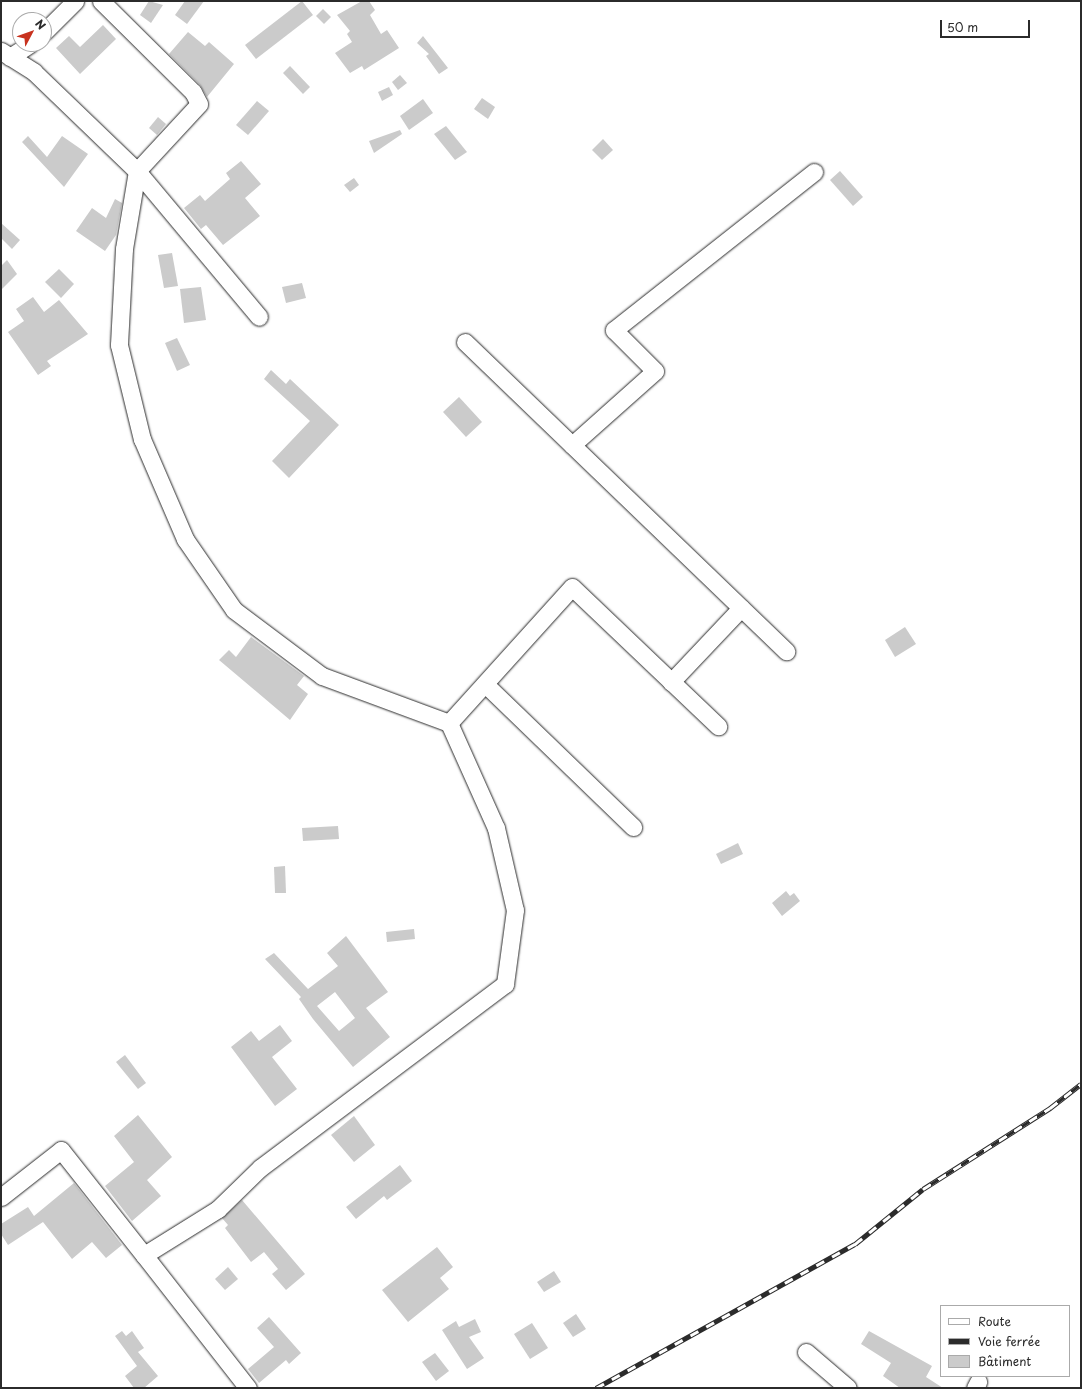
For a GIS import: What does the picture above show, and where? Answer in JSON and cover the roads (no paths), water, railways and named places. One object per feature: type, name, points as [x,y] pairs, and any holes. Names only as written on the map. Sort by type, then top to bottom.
[{"type":"street","points":[[52,24],[75,1]]},
{"type":"street","points":[[101,1],[193,92],[199,104],[138,171],[124,249],[119,345],[142,439],[185,539],[234,610],[322,676],[449,723],[496,828],[515,910],[505,984],[260,1168],[218,1208],[144,1255]]},
{"type":"street","points":[[6,54],[34,72],[138,171],[259,317]]},
{"type":"street","points":[[572,446],[654,371],[614,330],[814,172]]},
{"type":"street","points":[[465,342],[786,651]]},
{"type":"street","points":[[449,723],[572,587],[718,726]]},
{"type":"street","points":[[671,682],[741,608]]},
{"type":"street","points":[[485,684],[633,827]]},
{"type":"street","points":[[1,1197],[61,1150],[248,1388]]},
{"type":"street","points":[[806,1352],[848,1388]]},
{"type":"railway","points":[[596,1388],[855,1244],[923,1189],[1050,1108],[1081,1084]]}]
